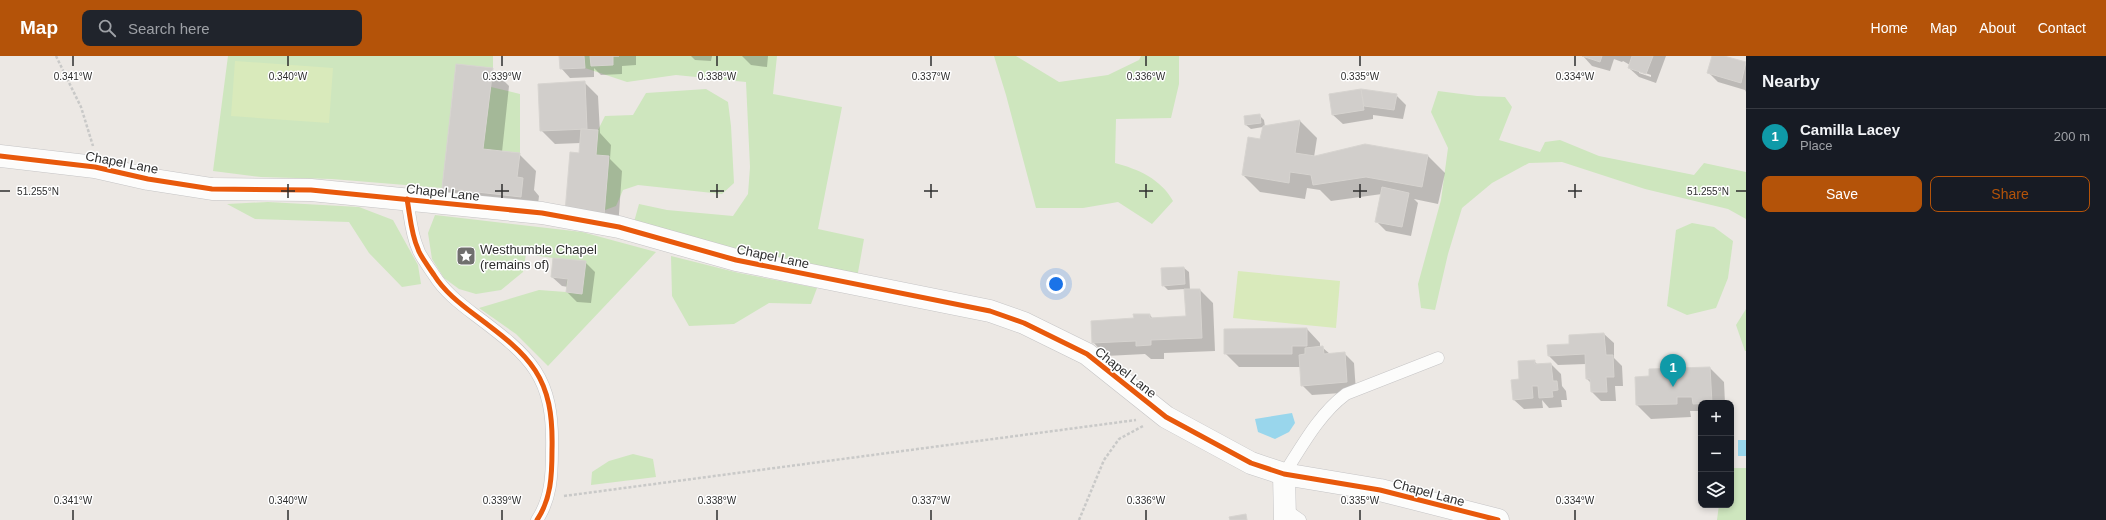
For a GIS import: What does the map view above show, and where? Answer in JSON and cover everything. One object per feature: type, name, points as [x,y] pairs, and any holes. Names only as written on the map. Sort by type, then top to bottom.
[{"type":"street","name":"Chapel Lane","points":[[0,156],[95,167],[148,179],[212,189],[311,190],[542,213],[619,227],[736,260],[990,311],[1024,323],[1087,354],[1166,417],[1251,463],[1284,474],[1380,490],[1470,515],[1498,520]]},
{"type":"street","points":[[1284,474],[1290,516]]},
{"type":"lane","points":[[407,199],[418,250],[434,275],[453,298],[516,346],[528,358],[544,386],[548,398],[553,426],[552,470],[548,498],[537,520]]},
{"type":"lane","points":[[1284,474],[1334,402],[1346,394],[1438,358]]},
{"type":"path","points":[[56,56],[81,107],[91,139],[95,167]]},
{"type":"path","points":[[548,498],[1166,417]]},
{"type":"path","points":[[1079,520],[1104,460],[1119,439],[1138,428],[1166,417]]},
{"type":"green space","points":[[228,56],[493,56],[493,68],[456,64],[442,188],[332,179],[261,177],[213,171]]},
{"type":"green space","points":[[584,56],[777,56],[773,94],[842,107],[818,229],[864,239],[857,278],[741,253],[634,222],[639,204],[667,210],[733,216],[748,194],[750,167],[746,82],[676,75],[627,82],[585,68]]},
{"type":"green space","points":[[994,56],[1016,56],[1059,82],[1108,75],[1139,60],[1141,56],[1179,56],[1179,84],[1171,118],[1116,119],[1115,163],[1132,168],[1148,176],[1168,193],[1173,201],[1152,224],[1118,202],[1083,208],[1036,208]]},
{"type":"green space","points":[[235,61],[333,68],[329,123],[231,116]]},
{"type":"green space","points":[[491,87],[520,94],[520,153],[483,149]]},
{"type":"green space","points":[[706,89],[728,102],[731,126],[734,183],[722,194],[638,185],[623,190],[616,206],[605,210],[609,157],[596,155],[598,130],[605,116],[633,115],[646,93]]},
{"type":"green space","points":[[1438,91],[1477,96],[1505,97],[1512,107],[1499,140],[1540,152],[1545,142],[1560,140],[1599,156],[1694,175],[1704,163],[1746,172],[1746,219],[1728,209],[1645,189],[1562,162],[1529,163],[1492,183],[1462,208],[1448,254],[1435,310],[1421,308],[1418,284],[1441,200],[1448,148],[1431,112]]},
{"type":"green space","points":[[268,202],[359,207],[393,220],[418,265],[421,284],[402,287],[369,253],[349,222],[255,219],[227,204]]},
{"type":"green space","points":[[435,215],[582,232],[656,252],[548,366],[516,334],[479,308],[539,290],[566,292],[567,279],[551,277],[553,258],[526,254],[523,272],[501,290],[476,294],[459,289],[444,278],[432,259],[428,233]]},
{"type":"green space","points":[[1692,223],[1714,227],[1733,241],[1728,278],[1716,308],[1687,315],[1667,306],[1676,230]]},
{"type":"green space","points":[[671,256],[739,273],[817,288],[811,304],[769,303],[734,324],[689,326],[672,296]]},
{"type":"green space","points":[[1238,271],[1340,281],[1336,328],[1233,318]]},
{"type":"green space","points":[[1746,309],[1746,351],[1745,351],[1736,325]]},
{"type":"green space","points":[[633,454],[653,459],[656,477],[591,485],[592,472],[609,461]]},
{"type":"green space","points":[[1734,468],[1746,468],[1746,520],[1717,520],[1719,508],[1734,508]]},
{"type":"water","points":[[1292,413],[1295,423],[1289,432],[1275,439],[1258,432],[1255,419]]},
{"type":"water","points":[[1738,440],[1746,440],[1746,456],[1738,456]]},
{"type":"building","points":[[559,56],[584,56],[585,68],[560,69]]},
{"type":"building","points":[[590,56],[613,56],[613,65],[591,66]]},
{"type":"building","points":[[1582,56],[1602,56],[1600,62]]},
{"type":"building","points":[[1632,56],[1653,56],[1646,74],[1628,68]]},
{"type":"building","points":[[1712,56],[1724,56],[1746,62],[1741,83],[1707,73]]},
{"type":"building","points":[[456,64],[493,68],[483,149],[520,153],[517,177],[523,178],[521,197],[442,188]]},
{"type":"building","points":[[585,81],[587,129],[540,131],[538,84]]},
{"type":"building","points":[[1361,89],[1364,110],[1332,115],[1329,94]]},
{"type":"building","points":[[1361,89],[1397,94],[1394,110],[1364,106]]},
{"type":"building","points":[[1260,114],[1261,123],[1245,125],[1244,116]]},
{"type":"building","points":[[1300,120],[1295,153],[1315,156],[1365,144],[1428,155],[1422,187],[1366,177],[1313,185],[1311,175],[1290,172],[1289,183],[1242,175],[1248,137],[1260,139],[1263,126]]},
{"type":"building","points":[[581,129],[598,130],[596,155],[609,156],[604,215],[565,212],[570,152],[579,153]]},
{"type":"building","points":[[1382,187],[1409,193],[1402,227],[1375,222]]},
{"type":"building","points":[[553,258],[586,261],[582,294],[566,292],[568,279],[551,277]]},
{"type":"building","points":[[1184,267],[1185,284],[1162,286],[1161,268]]},
{"type":"building","points":[[1184,289],[1200,289],[1202,338],[1151,340],[1151,345],[1136,346],[1136,341],[1092,343],[1091,321],[1134,318],[1133,314],[1150,314],[1150,318],[1186,316]]},
{"type":"building","points":[[1307,328],[1307,346],[1292,346],[1292,354],[1224,354],[1224,329]]},
{"type":"building","points":[[1604,333],[1606,355],[1613,355],[1614,377],[1606,377],[1607,392],[1591,392],[1590,379],[1586,379],[1585,354],[1548,356],[1547,345],[1569,344],[1569,335]]},
{"type":"building","points":[[1323,346],[1324,354],[1345,352],[1347,382],[1301,386],[1299,355],[1305,354],[1305,348]]},
{"type":"building","points":[[1535,360],[1535,364],[1551,363],[1553,381],[1557,381],[1558,390],[1552,391],[1553,397],[1539,398],[1538,386],[1532,386],[1533,398],[1513,400],[1511,380],[1519,379],[1518,361]]},
{"type":"building","points":[[1710,367],[1712,400],[1698,400],[1698,404],[1693,404],[1692,397],[1677,397],[1677,404],[1636,405],[1635,377],[1649,376],[1649,369]]},
{"type":"building","points":[[1246,514],[1247,520],[1230,520],[1229,517]]},
{"type":"cycle path","points":[[0,156],[95,167],[148,179],[212,189],[311,190],[542,213],[619,227],[736,260],[990,311],[1024,323],[1087,354],[1166,417],[1251,463],[1284,474],[1380,490],[1498,520]]},
{"type":"cycle path","points":[[407,199],[412,231],[420,254],[438,281],[447,292],[511,343],[535,370],[543,386],[549,404],[552,425],[552,469],[548,495],[542,512],[537,520]]},
{"type":"place","name":"Westhumble Chapel (remains of)","points":[[466,256]]},
{"type":"place","name":"Camilla Lacey","points":[[1673,387]]}]
